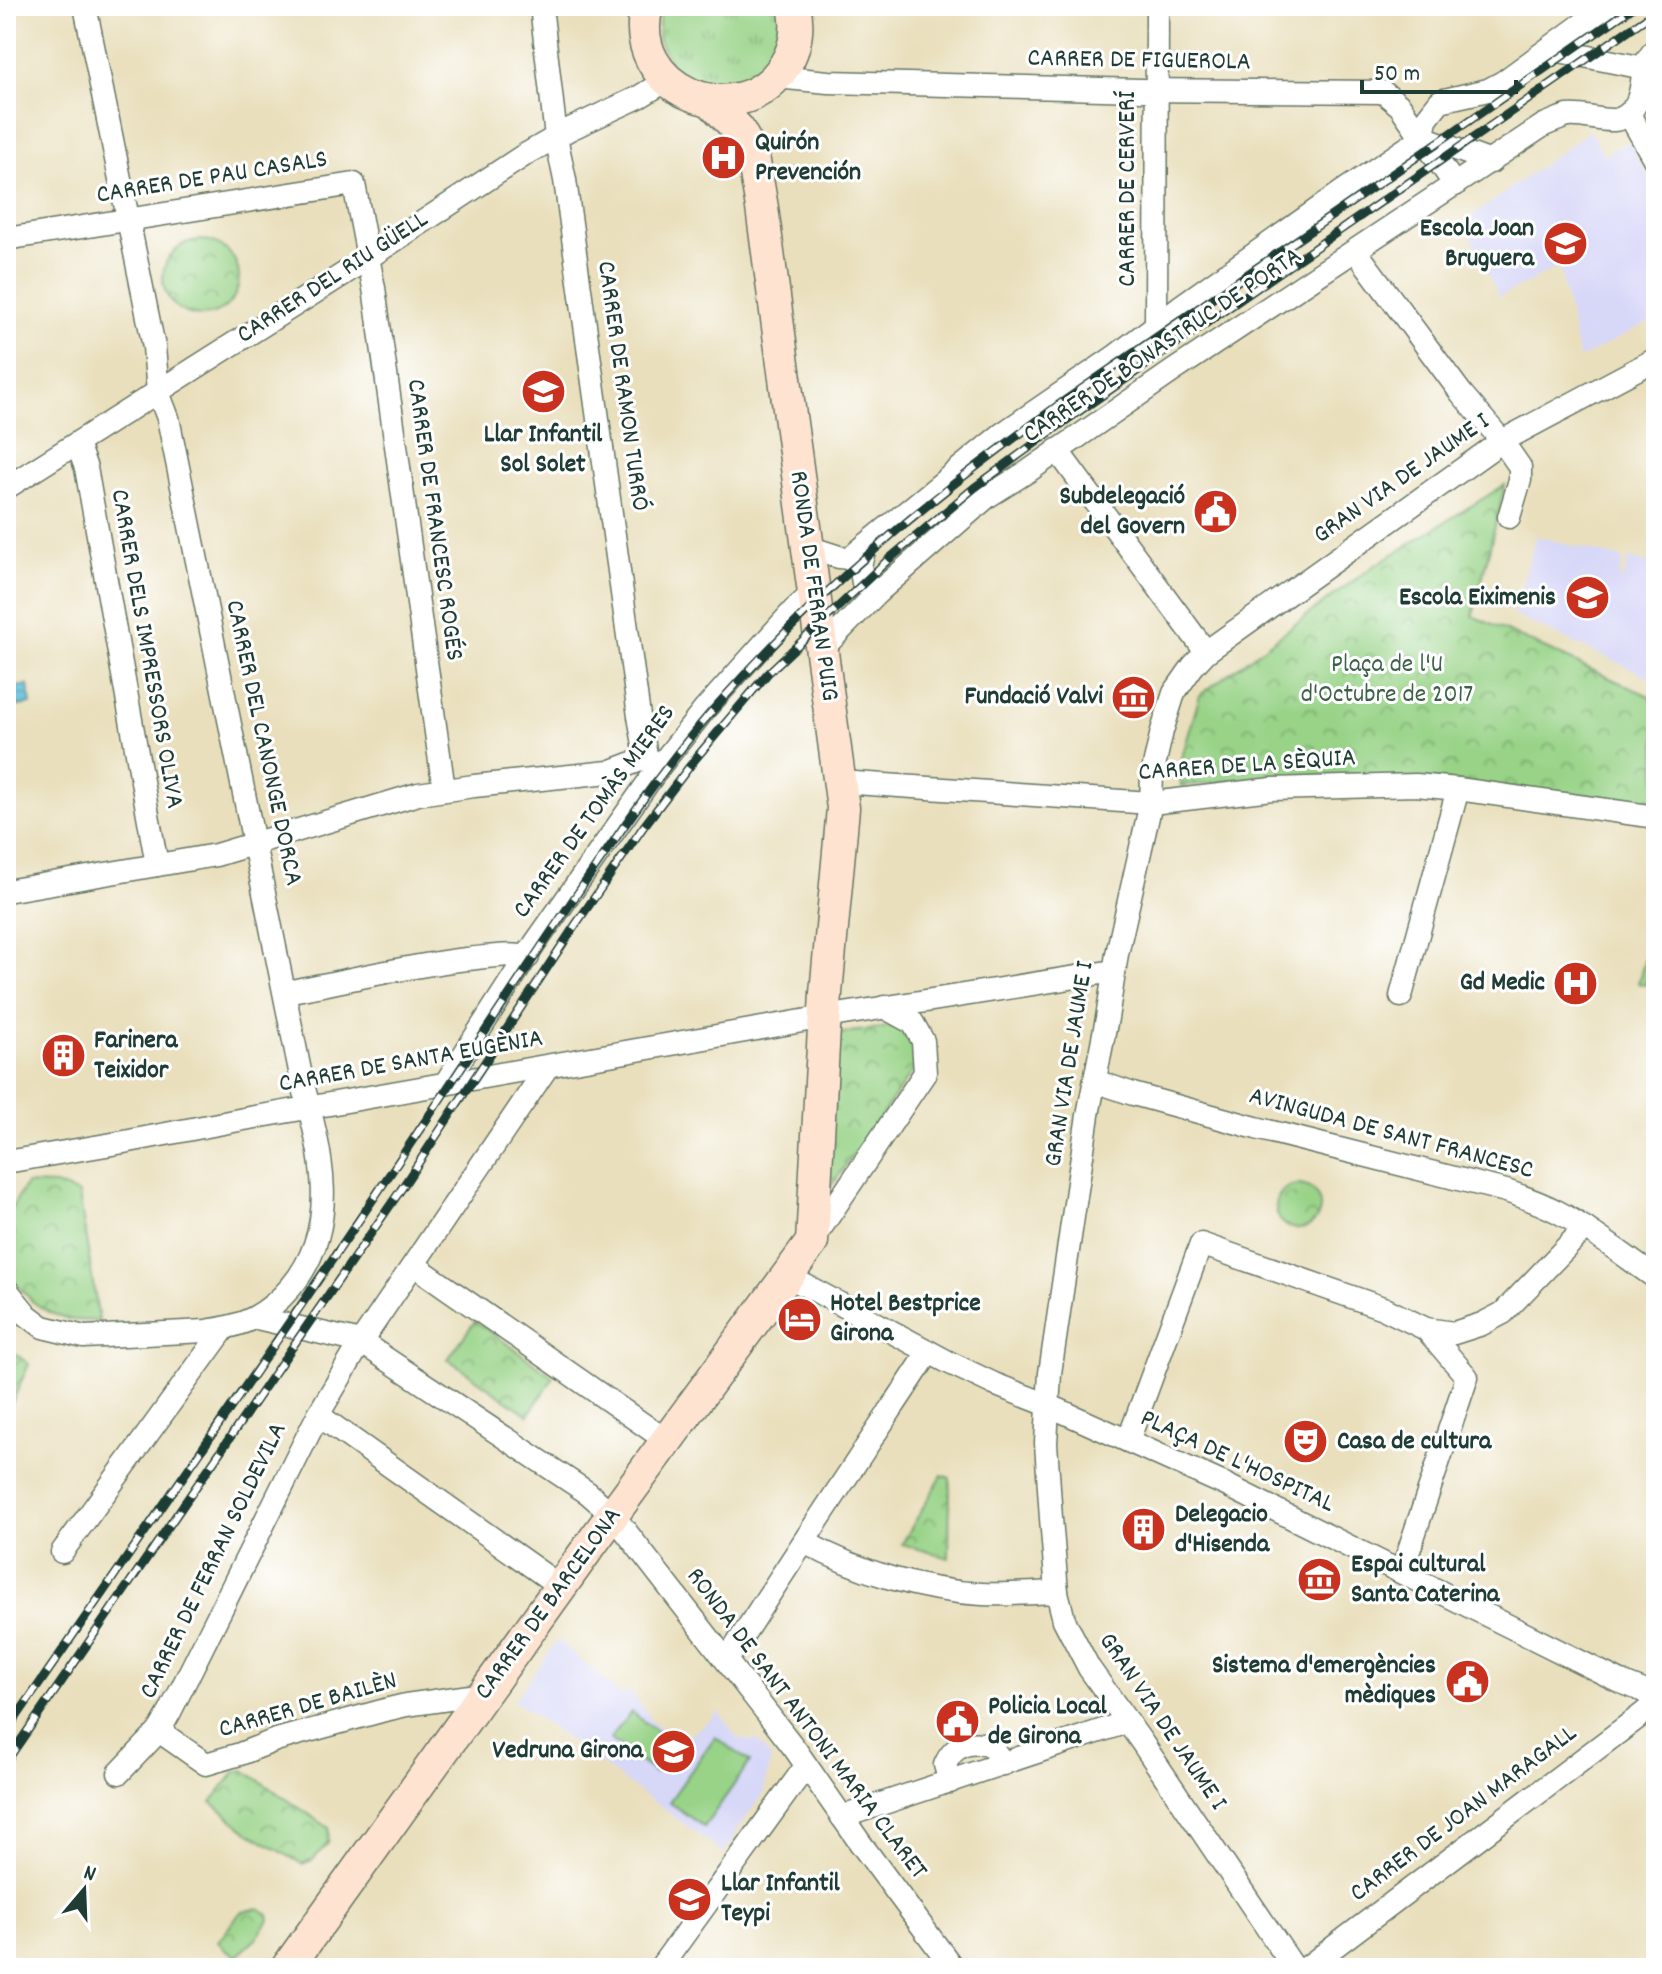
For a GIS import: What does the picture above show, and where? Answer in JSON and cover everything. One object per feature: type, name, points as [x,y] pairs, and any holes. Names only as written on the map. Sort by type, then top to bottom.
[{"type":"main road","points":[[647,6],[644,24],[646,44],[655,64],[667,80],[688,94],[711,101],[740,99],[770,83]]},
{"type":"main road","name":"RONDA DE FERRAN PUIG","points":[[753,156],[770,83],[793,49],[803,12]]},
{"type":"main road","name":"RONDA DE FERRAN PUIG","points":[[711,101],[738,129],[753,156],[843,808],[825,1017],[812,1242]]},
{"type":"main road","name":"CARRER DE BARCELONA","points":[[287,1968],[613,1515],[654,1433],[787,1276],[812,1242]]},
{"type":"street","name":"CARRER DEL CANONGE DORCA","points":[[85,6],[154,347],[158,392],[168,418],[322,1176],[320,1234],[310,1261],[271,1308],[257,1318]]},
{"type":"street","name":"CARRER DE RAMON TURRÓ","points":[[541,6],[556,137],[652,761]]},
{"type":"street","name":"CARRER DE CERVERÍ","points":[[1156,325],[1157,6]]},
{"type":"street","points":[[1491,162],[1423,137],[1426,119],[1440,101],[1488,90],[1503,82],[1607,6]]},
{"type":"street","points":[[1656,48],[1644,68],[1642,101],[1656,162]]},
{"type":"street","points":[[1549,49],[1644,68]]},
{"type":"street","name":"CARRER DEL RIU GÜELL","points":[[6,488],[523,156],[667,80]]},
{"type":"street","name":"CARRER DE FIGUEROLA","points":[[770,83],[1383,92],[1400,106],[1455,185]]},
{"type":"street","name":"CARRER DE BONASTRUC DE PORTA","points":[[822,649],[878,592],[987,497],[1161,379],[1544,125],[1567,116],[1612,121],[1622,119],[1642,101]]},
{"type":"street","name":"CARRER DE BONASTRUC DE PORTA","points":[[808,547],[850,558],[1002,434],[1423,137]]},
{"type":"street","name":"CARRER DE PAU CASALS","points":[[6,239],[354,184],[368,257]]},
{"type":"street","points":[[1356,251],[1520,467],[1520,480],[1509,517]]},
{"type":"street","name":"CARRER DE FRANCESC ROGÉS","points":[[368,257],[444,790]]},
{"type":"street","name":"GRAN VIA DE JAUME I","points":[[1294,1968],[1089,1668],[1064,1620],[1057,1592],[1046,1443],[1051,1365],[1088,1115],[1114,971],[1151,803],[1152,775],[1174,693],[1206,652],[1502,441],[1656,359]]},
{"type":"street","name":"CARRER DELS IMPRESSORS OLIVA","points":[[77,444],[86,468],[157,865]]},
{"type":"street","points":[[1057,450],[1206,652]]},
{"type":"street","points":[[866,545],[860,565],[863,583],[878,592]]},
{"type":"street","name":"CARRER DE TOMÀS MIERES","points":[[445,1084],[652,761],[814,592]]},
{"type":"street","points":[[6,891],[216,855],[418,794],[609,772],[652,761]]},
{"type":"street","name":"CARRER DE LA SÈQUIA","points":[[840,782],[1151,803],[1272,789],[1416,785],[1656,817]]},
{"type":"street","points":[[1401,996],[1458,789]]},
{"type":"street","points":[[285,992],[418,966],[513,954],[528,957]]},
{"type":"street","name":"CARRER DE SANTA EUGÈNIA","points":[[6,1162],[825,1017],[1114,971]]},
{"type":"street","points":[[812,1242],[925,1073],[923,1041],[913,1023],[884,1007]]},
{"type":"street","name":"CARRER DE FERRAN SOLDEVILA","points":[[119,1773],[159,1731],[170,1712],[318,1415],[361,1342],[548,1066]]},
{"type":"street","name":"AVINGUDA DE SANT FRANCESC","points":[[1095,1081],[1270,1132],[1506,1191],[1546,1206],[1585,1228],[1656,1278]]},
{"type":"street","points":[[1128,1441],[1201,1244],[1383,1308],[1426,1329],[1454,1333],[1503,1313],[1585,1228]]},
{"type":"street","points":[[414,1265],[654,1433]]},
{"type":"street","name":"PLAÇA DE L'HOSPITAL","points":[[787,1276],[994,1384],[1226,1485],[1621,1682],[1656,1696]]},
{"type":"street","points":[[6,1289],[27,1315],[43,1327],[84,1337],[224,1329],[257,1318],[361,1342]]},
{"type":"street","points":[[62,1552],[224,1329]]},
{"type":"street","points":[[1402,1571],[1467,1377],[1426,1329]]},
{"type":"street","name":"RONDA DE SANT ANTONI MARIA CLARET","points":[[361,1342],[588,1493],[613,1515],[727,1660],[953,1968]]},
{"type":"street","points":[[727,1660],[929,1352]]},
{"type":"street","points":[[318,1415],[561,1587]]},
{"type":"street","points":[[804,1542],[872,1572],[946,1590],[981,1594],[1057,1592]]},
{"type":"street","name":"CARRER DE BAILÈN","points":[[159,1731],[206,1764],[276,1740],[385,1710],[484,1694]]},
{"type":"street","name":"CARRER DE JOAN MARAGALL","points":[[1306,1968],[1656,1704]]},
{"type":"street","points":[[842,1817],[1127,1722]]},
{"type":"street","points":[[660,1968],[806,1766]]},
{"type":"shaded area","name":"Escola Joan Bruguera","points":[[1590,131],[1604,155],[1629,141],[1656,191],[1656,318],[1579,359],[1559,267],[1499,297],[1464,222]]},
{"type":"shaded area","name":"Escola Eiximenis","points":[[1536,536],[1623,559],[1619,579],[1623,581],[1628,559],[1656,565],[1656,680],[1513,615]]},
{"type":"shaded area","name":"Vedruna Girona","points":[[558,1640],[622,1696],[629,1690],[650,1717],[648,1719],[681,1743],[719,1712],[739,1740],[744,1737],[747,1741],[757,1740],[771,1758],[763,1794],[733,1835],[735,1837],[724,1853],[514,1701]]},
{"type":"green space","points":[[660,6],[782,6],[783,42],[751,83],[713,90],[673,69],[658,39]]},
{"type":"green space","points":[[194,240],[208,240],[222,246],[233,257],[239,278],[237,293],[228,305],[216,314],[194,316],[180,310],[169,299],[163,285],[163,271],[169,257],[180,246]]},
{"type":"green space","name":"Plaça de l'U d'Octubre de 2017","points":[[1505,485],[1473,616],[1656,699],[1656,802],[1438,781],[1296,775],[1181,786],[1179,767],[1200,695],[1372,567]]},
{"type":"green space","points":[[1647,952],[1656,955],[1656,988],[1638,983]]},
{"type":"green space","points":[[902,1025],[916,1043],[917,1065],[822,1199],[837,1034]]},
{"type":"green space","points":[[26,1184],[55,1185],[79,1194],[99,1321],[72,1320],[50,1313],[33,1302],[17,1285],[6,1264],[6,1217]]},
{"type":"green space","points":[[1298,1185],[1314,1191],[1320,1207],[1314,1223],[1298,1229],[1282,1223],[1276,1207],[1282,1191]]},
{"type":"green space","points":[[475,1321],[554,1377],[528,1415],[448,1359]]},
{"type":"green space","points":[[6,1347],[29,1364],[6,1416]]},
{"type":"green space","points":[[942,1475],[950,1478],[949,1558],[902,1544]]},
{"type":"green space","points":[[631,1712],[676,1746],[655,1773],[610,1739]]},
{"type":"green space","points":[[715,1737],[750,1762],[704,1827],[669,1802]]},
{"type":"green space","points":[[244,1770],[329,1828],[328,1843],[313,1860],[302,1864],[248,1832],[211,1802],[235,1772]]},
{"type":"green space","points":[[259,1908],[268,1915],[269,1920],[256,1939],[237,1956],[226,1951],[218,1941],[241,1912]]},
{"type":"water","points":[[28,685],[31,704],[6,708],[6,689]]},
{"type":"railway","points":[[6,1732],[316,1283],[633,813],[698,727],[752,667],[859,563],[925,507],[1057,406],[1635,6]]},
{"type":"railway","points":[[6,1762],[398,1194],[644,826],[696,758],[768,673],[889,559],[974,488],[1068,419],[1656,11]]},
{"type":"place","name":"Quirón Prevención","points":[[724,158]]},
{"type":"place","name":"Escola Joan Bruguera","points":[[1565,244]]},
{"type":"place","name":"Llar Infantil Sol Solet","points":[[543,392]]},
{"type":"place","name":"Subdelegació del Govern","points":[[1216,512]]},
{"type":"place","name":"Escola Eiximenis","points":[[1587,598]]},
{"type":"place","name":"Fundació Valvi","points":[[1134,697]]},
{"type":"place","name":"Gd Medic","points":[[1576,983]]},
{"type":"place","name":"Farinera Teixidor","points":[[63,1056]]},
{"type":"place","name":"Hotel Bestprice Girona","points":[[799,1319]]},
{"type":"place","name":"Casa de cultura","points":[[1306,1442]]},
{"type":"place","name":"Delegacio d'Hisenda","points":[[1144,1530]]},
{"type":"place","name":"Espai cultural Santa Caterina","points":[[1320,1580]]},
{"type":"place","name":"Sistema d'emergències mèdiques","points":[[1467,1681]]},
{"type":"place","name":"Policia Local de Girona","points":[[957,1722]]},
{"type":"place","name":"Vedruna Girona","points":[[674,1751]]},
{"type":"place","name":"Llar Infantil Teypi","points":[[690,1899]]}]
